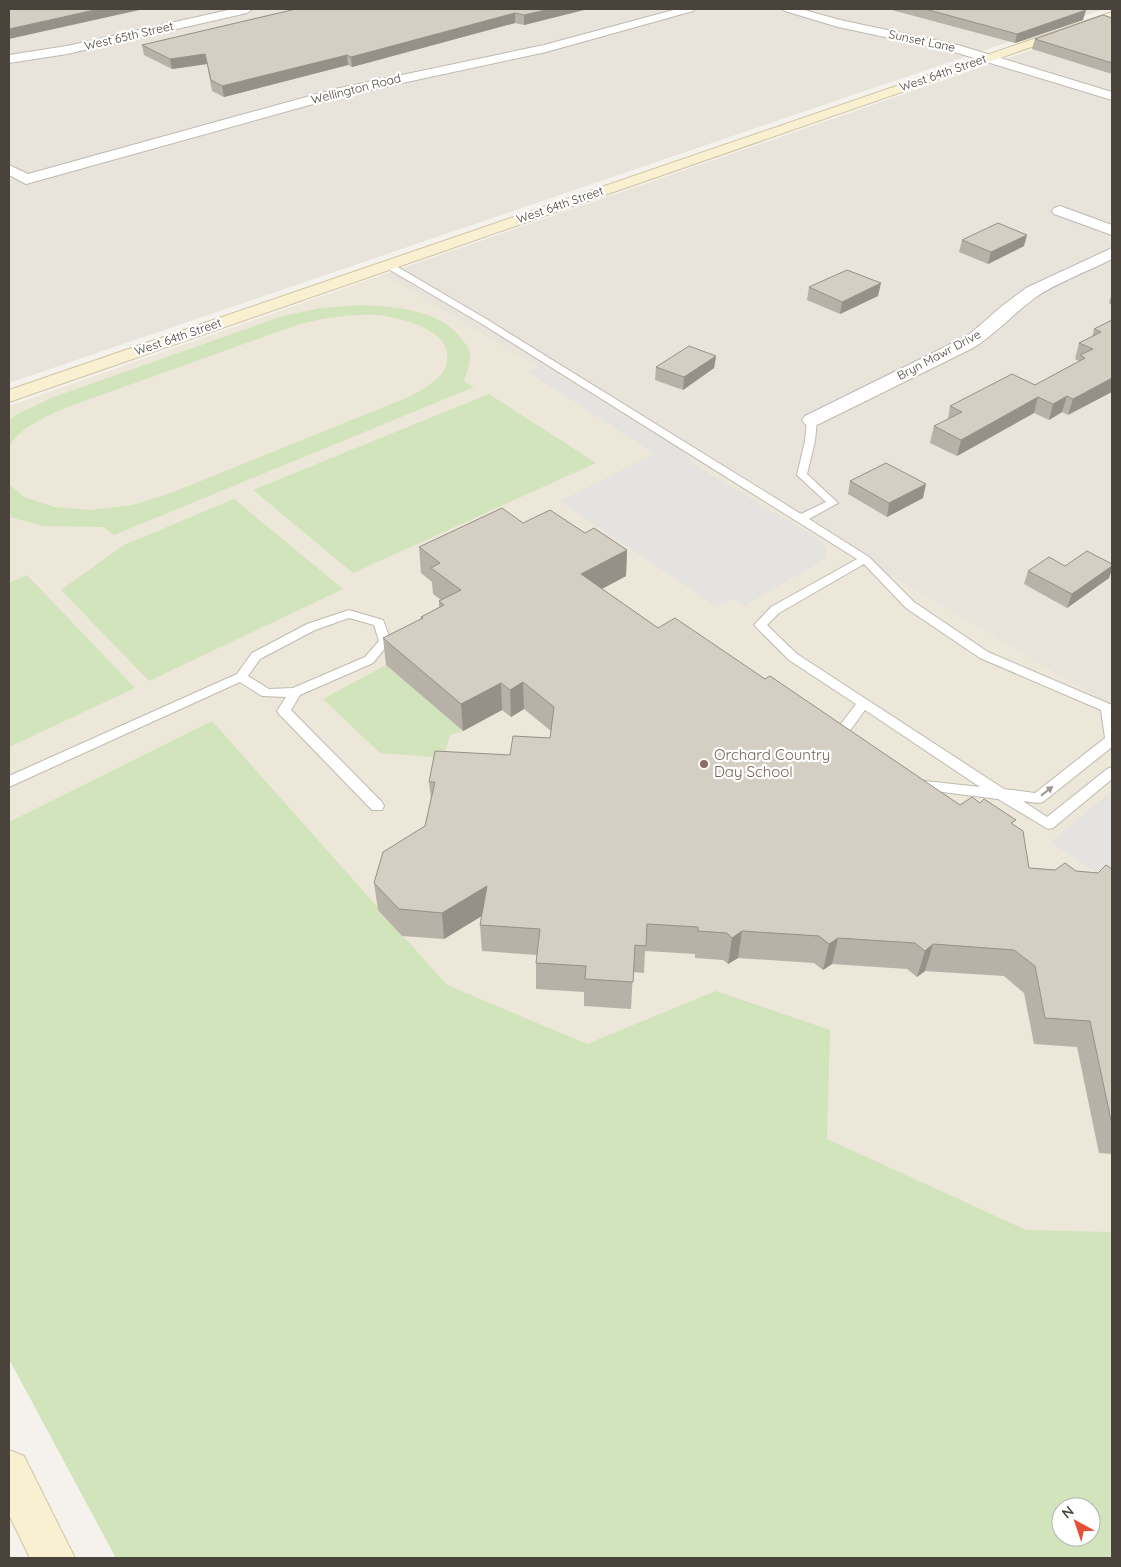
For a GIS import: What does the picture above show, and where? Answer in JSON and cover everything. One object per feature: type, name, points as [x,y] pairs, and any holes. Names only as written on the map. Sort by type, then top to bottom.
[{"type":"street","name":"West 65th Street","points":[[9,59],[67,50],[248,9]]},
{"type":"street","name":"Wellington Road","points":[[9,170],[26,179],[340,92],[546,48],[689,9]]},
{"type":"street","name":"Sunset Lane","points":[[788,9],[846,25],[938,44],[1112,96]]},
{"type":"street","name":"West 64th Street","points":[[9,396],[1112,15]]},
{"type":"street","points":[[1060,211],[1112,230]]},
{"type":"street","name":"Bryn Mawr Drive","points":[[812,420],[966,344],[978,337],[1008,310],[1032,292],[1112,253]]},
{"type":"street","points":[[9,1471],[53,1558]]},
{"type":"lane","points":[[388,265],[501,332],[865,559],[910,605],[984,655],[1110,710],[1112,739],[1038,798],[918,786],[902,775]]},
{"type":"lane","points":[[801,519],[833,503],[802,475],[810,441],[812,420]]},
{"type":"lane","points":[[865,559],[775,610],[760,625],[794,657],[1048,824],[1112,772]]},
{"type":"lane","points":[[9,782],[241,677],[256,656],[311,627],[349,614],[379,623],[385,641],[368,660],[294,692],[267,693],[241,677]]},
{"type":"lane","points":[[294,692],[284,712],[378,806]]},
{"type":"lane","points":[[856,744],[841,733],[864,703]]},
{"type":"shaded area","points":[[9,9],[1105,9],[9,383]]},
{"type":"shaded area","points":[[1112,22],[1112,707],[382,275]]},
{"type":"shaded area","points":[[382,275],[1112,707],[1112,1558],[116,1558],[9,1359],[9,406]]},
{"type":"shaded area","points":[[543,366],[683,452],[698,467],[819,539],[827,549],[825,559],[744,606],[734,598],[716,606],[559,501],[655,454],[528,372]]},
{"type":"shaded area","points":[[1112,791],[1112,883],[1050,842]]},
{"type":"green space","points":[[361,305],[403,309],[430,316],[443,322],[454,330],[468,348],[470,362],[464,381],[474,387],[114,535],[104,527],[44,526],[9,517],[9,484],[24,497],[54,507],[92,510],[133,505],[171,493],[411,396],[437,379],[446,367],[447,350],[442,341],[422,327],[410,322],[377,315],[356,315],[324,319],[294,326],[62,409],[25,429],[9,448],[9,420],[19,413],[54,397],[283,316],[321,308]]},
{"type":"green space","points":[[489,394],[596,463],[353,573],[253,490]]},
{"type":"green space","points":[[234,499],[343,589],[149,681],[61,590],[124,545]]},
{"type":"green space","points":[[27,575],[135,688],[9,747],[9,583]]},
{"type":"green space","points":[[386,665],[463,731],[450,735],[443,758],[380,753],[323,699]]},
{"type":"green space","points":[[212,721],[447,985],[587,1044],[716,991],[830,1030],[827,1139],[1026,1230],[1112,1232],[1112,1558],[116,1558],[9,1359],[9,822]]},
{"type":"building","points":[[9,9],[99,9],[9,29]]},
{"type":"building","points":[[296,9],[550,9],[524,15],[515,13],[351,57],[347,55],[222,86],[211,80],[205,54],[170,59],[142,45]]},
{"type":"building","points":[[925,9],[1080,9],[1086,10],[1017,34]]},
{"type":"building","points":[[1103,15],[1112,18],[1112,63],[1035,39]]},
{"type":"building","points":[[998,223],[1027,235],[991,252],[962,240]]},
{"type":"building","points":[[847,270],[881,283],[842,302],[809,287]]},
{"type":"building","points":[[1112,320],[1112,378],[1073,399],[1067,396],[1053,404],[1038,397],[961,440],[934,426],[962,412],[950,406],[1012,374],[1035,385],[1085,358],[1080,355],[1093,349],[1079,343],[1101,332],[1094,329]]},
{"type":"building","points":[[689,346],[716,356],[684,377],[656,367]]},
{"type":"building","points":[[886,463],[926,484],[889,503],[850,481]]},
{"type":"building","points":[[502,508],[523,523],[550,510],[585,533],[594,528],[627,550],[581,574],[658,628],[675,618],[765,679],[770,676],[960,805],[972,797],[980,803],[984,799],[1016,820],[1011,823],[1023,831],[1029,868],[1055,870],[1065,863],[1076,871],[1098,873],[1106,865],[1112,869],[1112,1125],[1090,1021],[1045,1018],[1035,966],[1014,950],[933,944],[925,951],[915,943],[838,938],[829,944],[819,936],[742,931],[732,938],[727,933],[698,931],[698,927],[647,924],[646,946],[635,945],[633,982],[585,979],[586,966],[536,963],[540,929],[480,925],[487,886],[442,913],[399,909],[374,883],[383,852],[425,826],[435,782],[429,782],[435,751],[510,755],[513,736],[550,738],[554,707],[523,682],[510,690],[501,683],[461,704],[383,638],[423,618],[421,617],[444,605],[439,601],[461,590],[431,568],[440,563],[419,547]]},
{"type":"building","points":[[1087,551],[1112,564],[1112,566],[1072,594],[1028,571],[1049,557],[1065,566]]},
{"type":"place","name":"Orchard Country Day School","points":[[704,764]]}]
